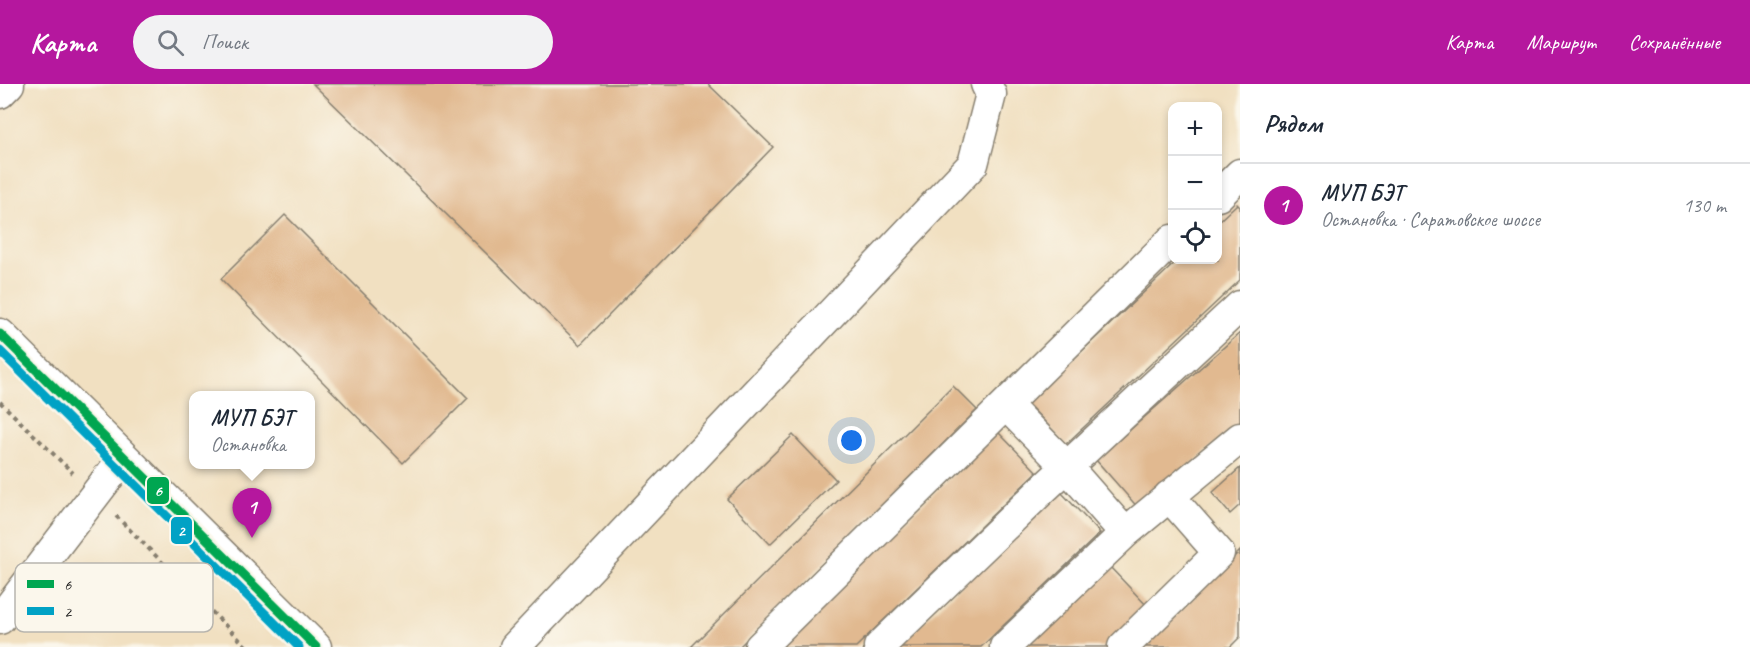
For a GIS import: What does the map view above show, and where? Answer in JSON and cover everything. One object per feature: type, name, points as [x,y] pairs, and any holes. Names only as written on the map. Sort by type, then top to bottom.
[{"type":"street","points":[[0,93],[9,84]]},
{"type":"street","points":[[515,647],[973,164],[991,94],[986,84]]},
{"type":"street","points":[[1222,192],[1240,174]]},
{"type":"street","points":[[760,647],[1168,245]]},
{"type":"street","points":[[879,647],[1240,306]]},
{"type":"street","points":[[0,334],[316,647]]},
{"type":"street","points":[[1006,405],[1067,467],[1125,532]]},
{"type":"street","points":[[1005,647],[1125,532],[1240,438]]},
{"type":"street","points":[[43,563],[124,457]]},
{"type":"street","points":[[1123,647],[1219,553],[1169,496]]},
{"type":"street","points":[[0,620],[15,600]]},
{"type":"path","points":[[0,402],[163,563]]},
{"type":"path","points":[[213,613],[247,647]]},
{"type":"building","points":[[313,84],[708,84],[773,147],[580,345]]},
{"type":"building","points":[[1237,204],[1240,207],[1240,280],[1066,444],[1027,403],[1174,264],[1222,264],[1222,218]]},
{"type":"building","points":[[285,215],[468,398],[403,463],[221,279]]},
{"type":"building","points":[[1240,333],[1240,422],[1140,510],[1096,460]]},
{"type":"building","points":[[953,386],[977,410],[739,647],[691,647]]},
{"type":"building","points":[[998,432],[1037,472],[856,647],[774,647]]},
{"type":"building","points":[[793,435],[836,480],[770,544],[727,499]]},
{"type":"building","points":[[1240,468],[1240,505],[1230,514],[1212,493]]},
{"type":"building","points":[[1060,491],[1100,533],[981,647],[897,647]]},
{"type":"building","points":[[1240,551],[1240,637],[1230,647],[1144,647]]},
{"type":"building","points":[[1110,567],[1148,607],[1106,647],[1026,647]]},
{"type":"transit line","name":"6","points":[[0,334],[316,647]]},
{"type":"transit line","name":"2","points":[[0,351],[299,647]]},
{"type":"place","name":"МУП БЭТ","points":[[252,538]]}]
